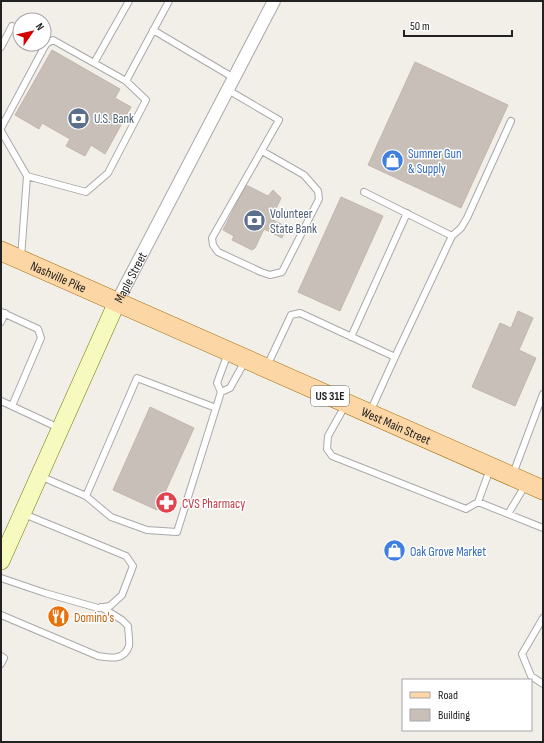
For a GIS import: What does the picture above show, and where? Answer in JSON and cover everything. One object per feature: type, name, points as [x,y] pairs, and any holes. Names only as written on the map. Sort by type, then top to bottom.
[{"type":"main road","name":"Nashville Pike","points":[[1,251],[117,302]]},
{"type":"main road","name":"West Main Street","points":[[117,302],[527,483]]},
{"type":"street","name":"Maple Street","points":[[1,561],[117,302],[274,1]]},
{"type":"lane","points":[[94,63],[129,1]]},
{"type":"lane","points":[[126,80],[169,1]]},
{"type":"lane","points":[[1,47],[12,26]]},
{"type":"lane","points":[[153,30],[234,78]]},
{"type":"lane","points":[[27,176],[86,192],[108,173],[146,100],[126,80],[52,40]]},
{"type":"lane","points":[[1,128],[40,52]]},
{"type":"lane","points":[[228,90],[279,120],[212,238],[213,246],[218,252],[270,275],[282,272],[319,199],[318,191],[304,175],[262,151]]},
{"type":"lane","points":[[370,413],[452,236],[461,228],[467,218],[511,121]]},
{"type":"lane","points":[[1,131],[27,176],[20,259]]},
{"type":"lane","points":[[364,192],[452,236]]},
{"type":"lane","points":[[351,337],[407,213]]},
{"type":"lane","points":[[1,322],[3,313],[38,329],[41,338],[12,406]]},
{"type":"lane","points":[[267,368],[291,315],[300,313],[395,357]]},
{"type":"lane","points":[[39,476],[86,496],[111,517],[147,530],[177,532],[221,392],[218,384],[228,351]]},
{"type":"lane","points":[[221,392],[230,388],[246,359]]},
{"type":"lane","points":[[86,496],[137,378],[216,408]]},
{"type":"lane","points":[[508,514],[527,483],[543,394]]},
{"type":"lane","points":[[1,401],[60,428]]},
{"type":"lane","points":[[346,403],[328,436],[327,449],[332,456],[466,509],[478,502],[491,467]]},
{"type":"lane","points":[[478,502],[543,528]]},
{"type":"lane","points":[[1,578],[83,604],[101,607],[110,606],[122,595],[133,566],[126,556],[22,513]]},
{"type":"lane","points":[[1,615],[98,656],[113,659],[122,655],[129,646],[128,626],[122,620],[101,607]]},
{"type":"lane","points":[[543,618],[522,654],[531,676],[543,684]]},
{"type":"lane","points":[[1,656],[4,658],[1,664]]},
{"type":"building","points":[[52,50],[120,89],[115,98],[131,107],[105,154],[91,145],[85,156],[66,146],[70,139],[42,123],[39,129],[15,115]]},
{"type":"building","points":[[415,62],[508,105],[461,208],[368,165]]},
{"type":"building","points":[[246,185],[268,196],[273,190],[281,198],[271,219],[287,227],[282,238],[264,229],[255,248],[252,250],[232,240],[234,236],[223,230]]},
{"type":"building","points":[[341,197],[383,216],[340,311],[298,292]]},
{"type":"building","points":[[518,311],[533,318],[519,350],[536,358],[515,406],[472,387],[500,323],[511,328]]},
{"type":"building","points":[[150,407],[194,428],[157,510],[113,490]]},
{"type":"place","name":"U.S. Bank","points":[[78,118]]},
{"type":"place","name":"Sumner Gun & Supply","points":[[393,160]]},
{"type":"place","name":"Volunteer State Bank","points":[[254,220]]},
{"type":"place","name":"CVS Pharmacy","points":[[167,503]]},
{"type":"place","name":"Oak Grove Market","points":[[395,551]]},
{"type":"place","name":"Domino's","points":[[58,617]]}]
